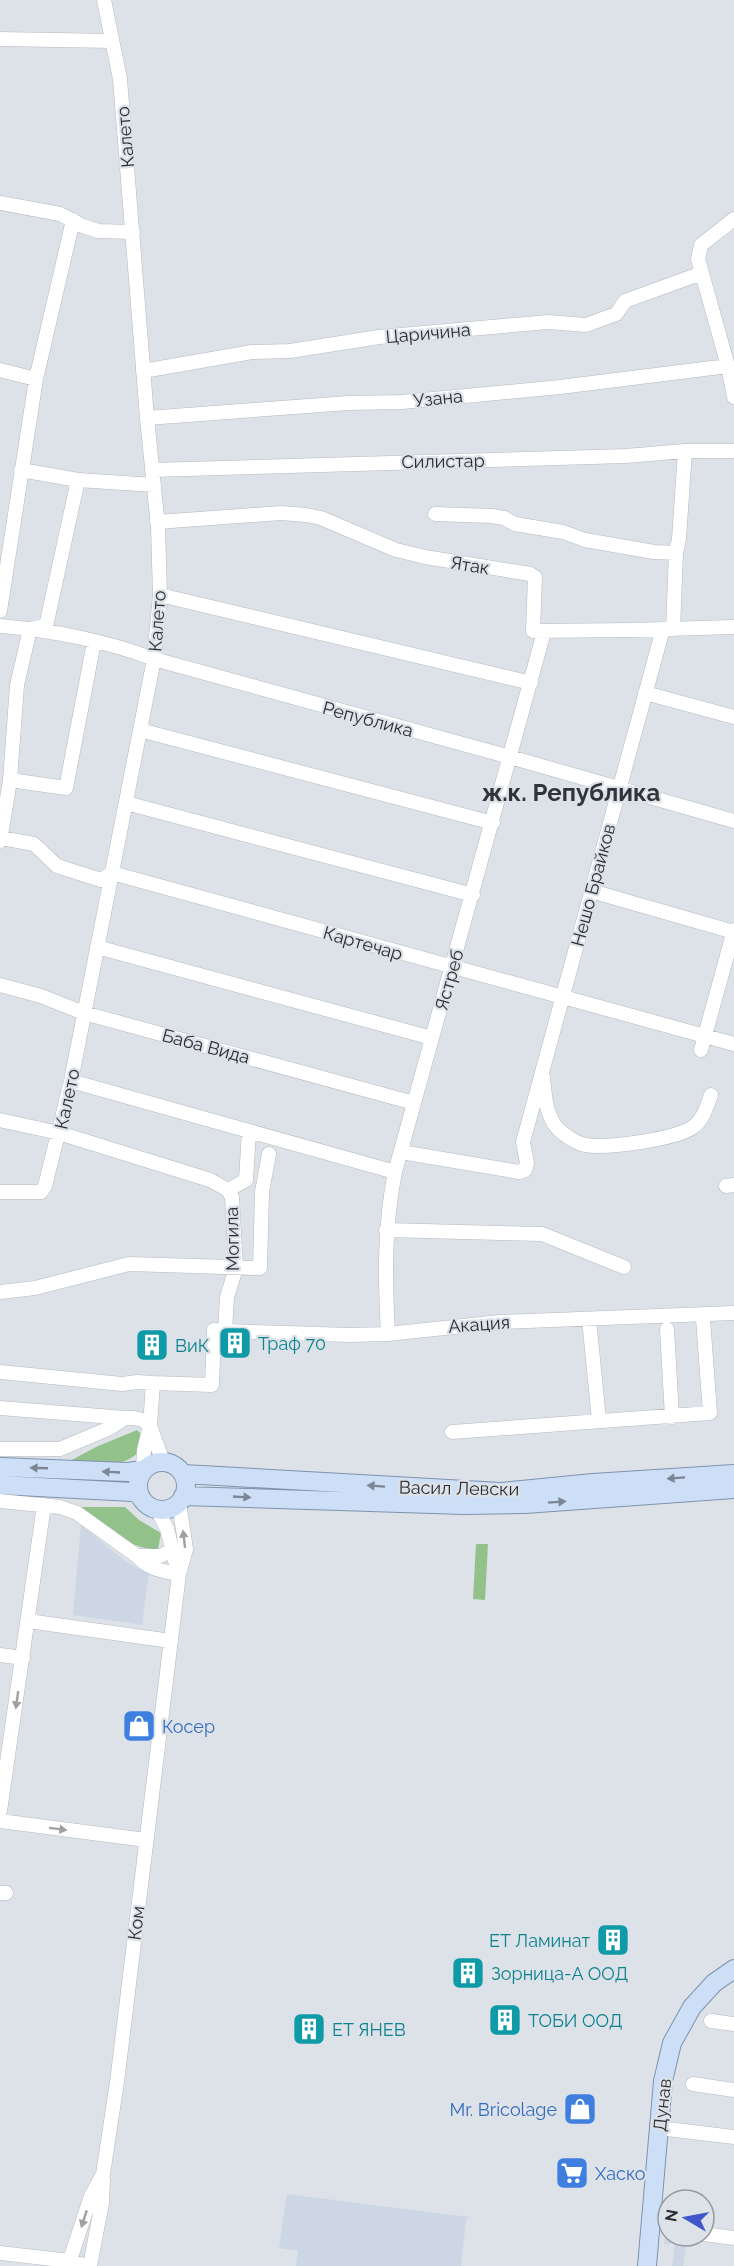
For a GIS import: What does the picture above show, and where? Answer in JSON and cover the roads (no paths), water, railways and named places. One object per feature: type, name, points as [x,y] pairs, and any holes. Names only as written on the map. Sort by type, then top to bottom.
[{"type":"main road","points":[[0,1467],[127,1472],[143,1470],[150,1465],[163,1462],[178,1468],[183,1474],[186,1482],[181,1500],[168,1509],[157,1509],[144,1501],[139,1494],[138,1484],[143,1470]]},
{"type":"main road","name":"Васил Левски","points":[[183,1474],[501,1492],[593,1483],[734,1474]]},
{"type":"main road","points":[[0,1485],[139,1494]]},
{"type":"main road","name":"Васил Левски","points":[[181,1500],[515,1504],[734,1489]]},
{"type":"main road","name":"Дунав","points":[[647,2266],[663,2081],[675,2036],[692,2007],[714,1983],[734,1969]]},
{"type":"street","name":"Калето","points":[[0,1192],[41,1192],[45,1186],[71,1082],[126,803],[154,659],[160,595],[157,522],[120,79],[104,0]]},
{"type":"street","points":[[0,39],[112,41]]},
{"type":"street","points":[[0,203],[60,214],[98,231],[134,232]]},
{"type":"street","points":[[734,219],[701,244],[698,259],[728,366],[734,397]]},
{"type":"street","points":[[0,610],[5,538],[21,470],[36,379],[73,220]]},
{"type":"street","name":"Царичина","points":[[143,370],[252,352],[290,351],[379,337],[548,322],[586,324],[616,314],[625,302],[702,273]]},
{"type":"street","name":"Узана","points":[[147,418],[348,403],[402,402],[560,387],[728,366]]},
{"type":"street","points":[[0,370],[36,379]]},
{"type":"street","name":"Нешо Брайков","points":[[401,1152],[519,1172],[525,1170],[527,1163],[523,1142],[542,1070],[645,693],[668,629],[679,539],[685,451]]},
{"type":"street","name":"Силистар","points":[[152,470],[734,451]]},
{"type":"street","points":[[21,470],[78,480],[154,485]]},
{"type":"street","points":[[0,839],[10,780],[17,685],[30,629],[46,626],[78,480]]},
{"type":"street","name":"Ятак","points":[[157,522],[282,513],[306,515],[321,518],[396,550],[424,557],[530,574],[535,577],[533,631],[544,632]]},
{"type":"street","points":[[435,514],[492,516],[504,518],[516,524],[563,532],[585,540],[654,552],[676,553]]},
{"type":"street","points":[[160,595],[531,683]]},
{"type":"street","name":"Република","points":[[0,627],[30,629],[125,648],[154,659],[734,821]]},
{"type":"street","points":[[544,632],[577,629],[604,631],[734,627]]},
{"type":"street","name":"Ястреб","points":[[388,1334],[385,1283],[386,1230],[395,1172],[544,632]]},
{"type":"street","points":[[10,780],[66,788],[94,642]]},
{"type":"street","points":[[645,693],[734,717]]},
{"type":"street","points":[[140,730],[493,823]]},
{"type":"street","points":[[126,803],[473,895]]},
{"type":"street","name":"Картечар","points":[[0,839],[34,844],[57,866],[100,880],[111,873],[734,1044]]},
{"type":"street","points":[[591,891],[734,931],[701,1050]]},
{"type":"street","points":[[97,947],[432,1038]]},
{"type":"street","name":"Баба Вида","points":[[0,985],[41,996],[84,1013],[414,1103]]},
{"type":"street","points":[[542,1070],[550,1117],[571,1139],[585,1145],[628,1145],[668,1136],[693,1127],[704,1115],[711,1095]]},
{"type":"street","points":[[71,1082],[395,1172]]},
{"type":"street","name":"Могила","points":[[0,1120],[59,1133],[210,1180],[228,1190],[232,1197],[236,1268],[227,1297],[225,1331],[214,1330],[212,1385],[153,1383]]},
{"type":"street","points":[[228,1190],[246,1180],[249,1131]]},
{"type":"street","points":[[0,1292],[35,1288],[129,1264],[260,1268],[262,1191],[269,1154]]},
{"type":"street","points":[[386,1230],[542,1234],[624,1267]]},
{"type":"street","name":"Акация","points":[[225,1331],[388,1334],[500,1322],[734,1313]]},
{"type":"street","points":[[452,1432],[710,1413],[703,1319],[705,1314]]},
{"type":"street","points":[[589,1319],[599,1420]]},
{"type":"street","points":[[667,1329],[672,1417]]},
{"type":"street","points":[[0,1372],[122,1384],[153,1383],[150,1426],[144,1450],[143,1470]]},
{"type":"street","points":[[0,1408],[143,1420],[150,1426],[163,1462]]},
{"type":"street","points":[[0,1449],[60,1449],[110,1428],[125,1418]]},
{"type":"street","name":"Ком","points":[[69,2264],[91,2196],[103,2174],[118,2071],[179,1574],[186,1549],[181,1500]]},
{"type":"street","points":[[0,1501],[44,1505],[76,1513],[137,1556],[144,1564],[151,1568],[179,1574],[167,1529],[157,1509]]},
{"type":"street","points":[[0,1811],[44,1505]]},
{"type":"street","points":[[137,1556],[160,1556],[173,1550]]},
{"type":"street","points":[[28,1621],[171,1641]]},
{"type":"street","points":[[0,1655],[23,1658]]},
{"type":"street","points":[[0,1821],[146,1840]]},
{"type":"street","points":[[711,2021],[734,2024]]},
{"type":"street","points":[[693,2084],[734,2090]]},
{"type":"street","points":[[659,2128],[734,2138]]},
{"type":"street","points":[[0,2253],[88,2266],[102,2203],[103,2174]]},
{"type":"street","points":[[716,2236],[734,2238]]},
{"type":"place","name":"Траф 70","points":[[235,1343]]},
{"type":"place","name":"ВиК","points":[[152,1345]]},
{"type":"place","name":"Косер","points":[[139,1726]]},
{"type":"place","name":"ЕТ Ламинат","points":[[613,1940]]},
{"type":"place","name":"Зорница-А ООД","points":[[468,1973]]},
{"type":"place","name":"ТОБИ ООД","points":[[505,2020]]},
{"type":"place","name":"ЕТ ЯНЕВ","points":[[309,2029]]},
{"type":"place","name":"Mr. Bricolage","points":[[580,2109]]},
{"type":"place","name":"Хаско","points":[[572,2173]]},
{"type":"district","name":"ж.к. Република","points":[[571,792]]}]
